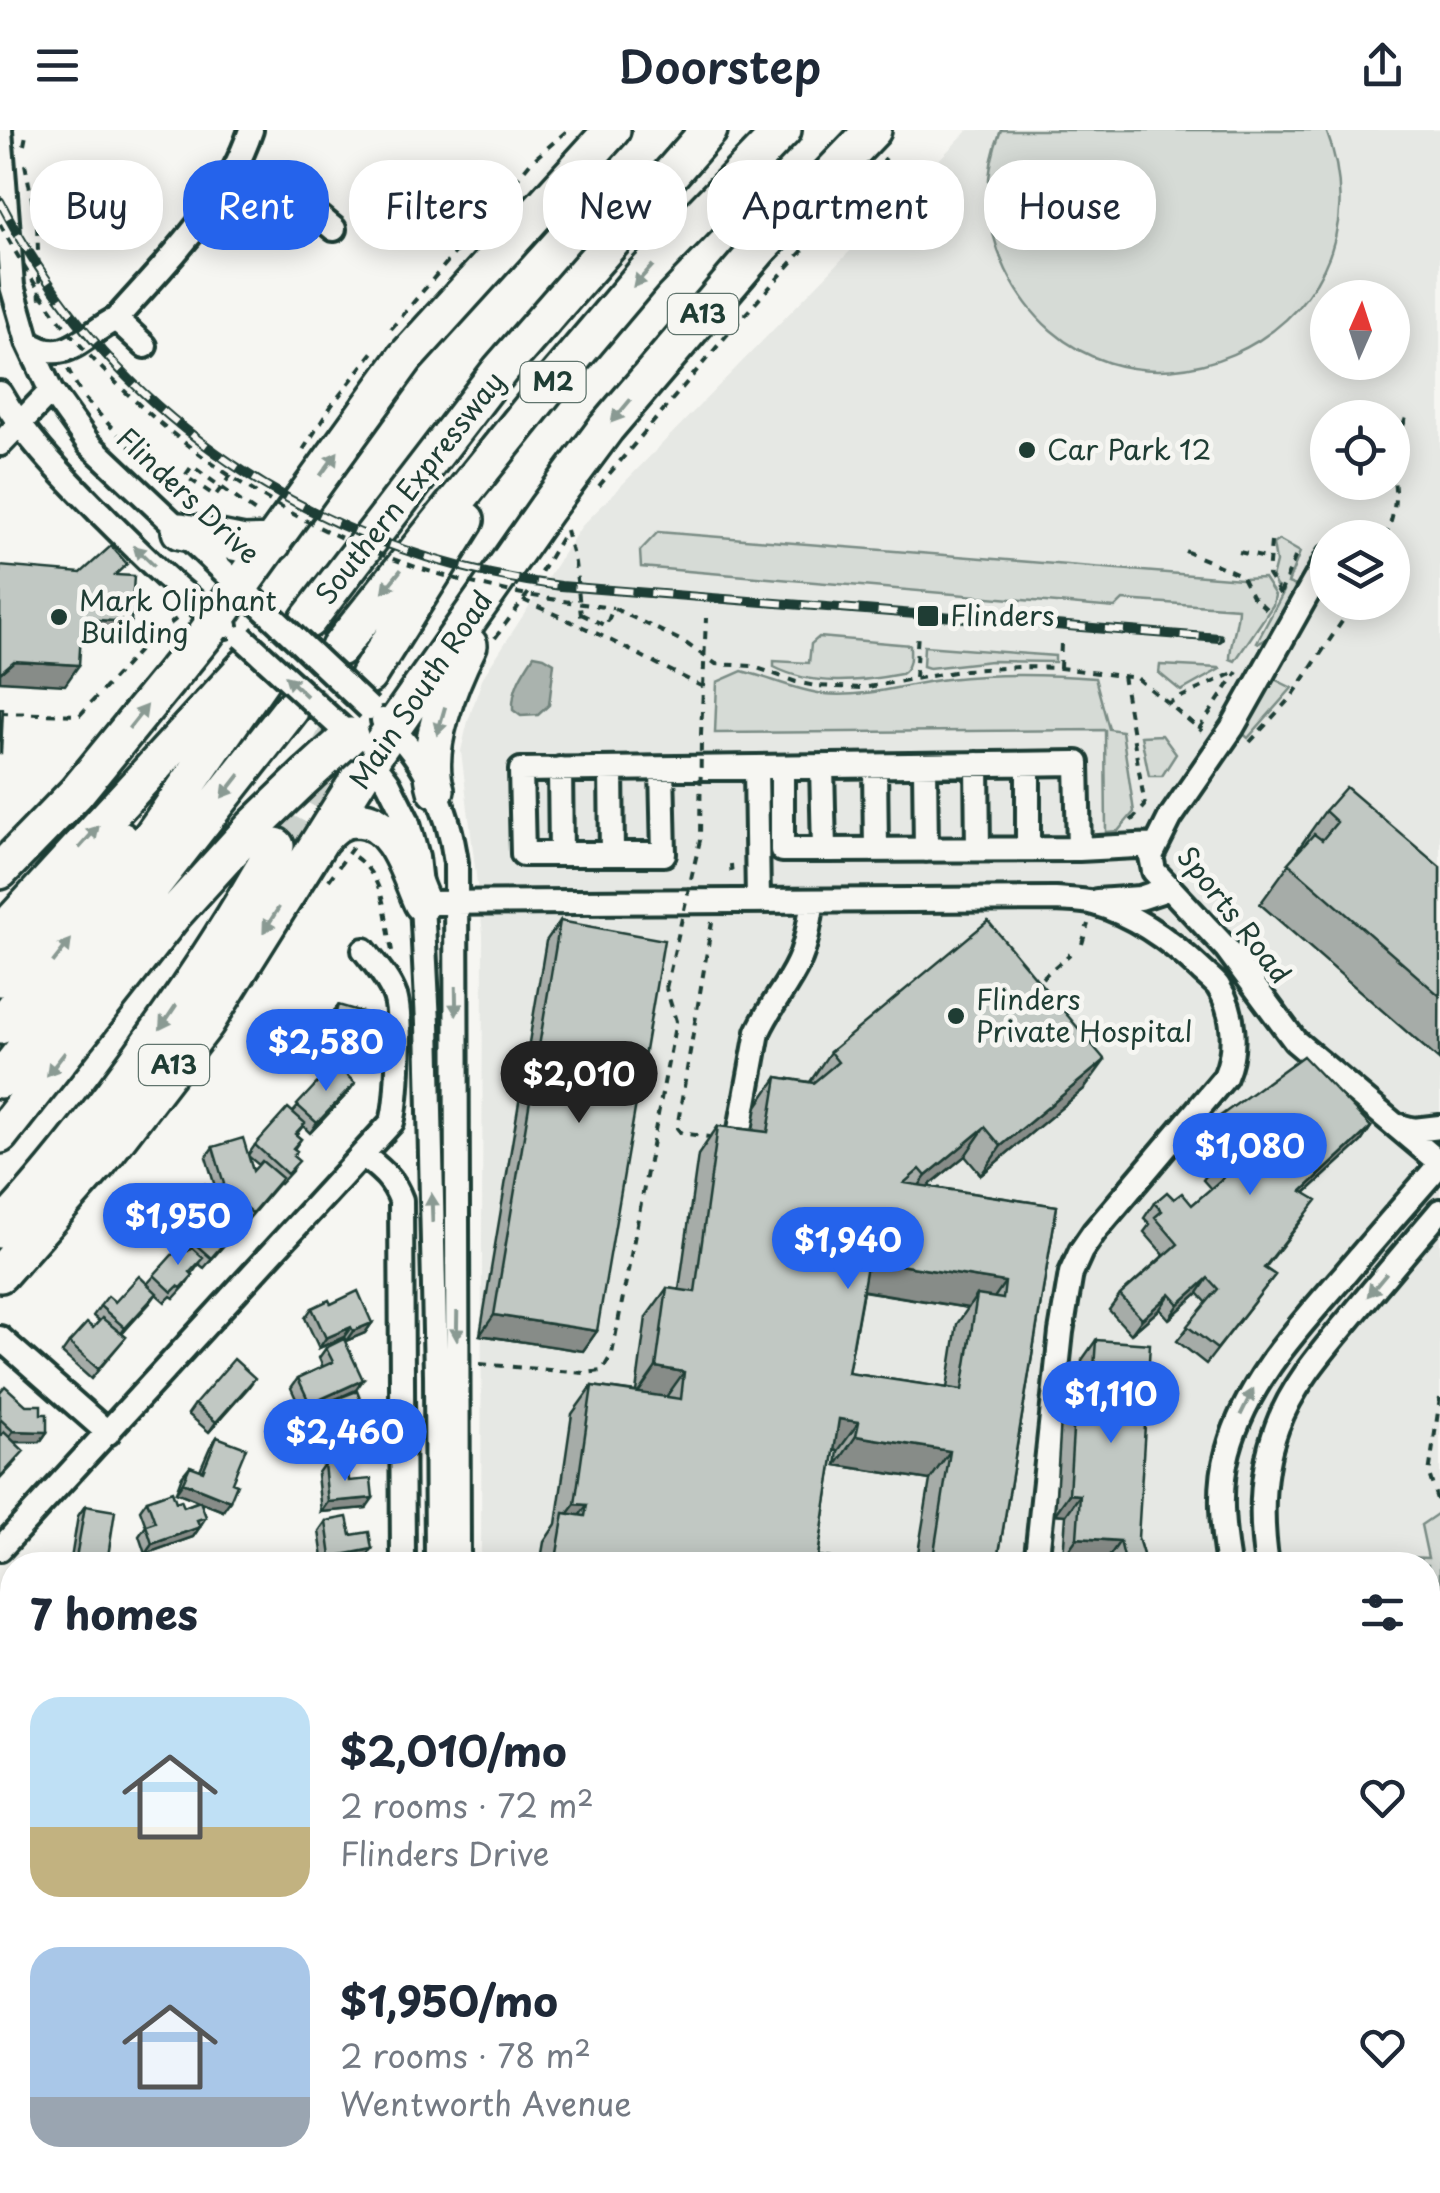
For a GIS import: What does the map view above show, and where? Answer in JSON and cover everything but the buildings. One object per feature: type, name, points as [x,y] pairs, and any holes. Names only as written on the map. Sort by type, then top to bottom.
[{"type":"highway","name":"Southern Expressway","points":[[278,607],[388,519],[500,370],[709,130]]},
{"type":"highway","name":"Southern Expressway","points":[[338,648],[644,274],[783,130]]},
{"type":"highway","points":[[194,522],[244,544],[405,358],[610,132]]},
{"type":"highway","name":"Main South Road","points":[[0,1274],[100,1161],[206,1023],[323,837],[362,740],[556,520],[606,428],[759,249],[883,140]]},
{"type":"highway","points":[[0,1135],[174,914],[264,836],[362,740],[545,391]]},
{"type":"highway","points":[[436,790],[431,769],[434,746],[461,661],[556,520]]},
{"type":"highway","points":[[0,871],[230,643],[278,607],[262,523]]},
{"type":"highway","points":[[0,936],[230,643]]},
{"type":"highway","points":[[0,978],[230,643]]},
{"type":"highway","points":[[0,1026],[153,834],[230,643]]},
{"type":"highway","points":[[0,1080],[291,710]]},
{"type":"highway","points":[[0,886],[76,793]]},
{"type":"highway","points":[[323,837],[344,820],[361,819],[380,826],[440,904]]},
{"type":"highway","points":[[0,1230],[80,1136],[148,1047],[210,956],[264,836]]},
{"type":"street","name":"Flinders Drive","points":[[0,130],[6,285],[50,391],[89,444],[194,522],[278,607],[362,740],[410,828],[417,858],[440,904],[455,967],[461,1373],[458,1552]]},
{"type":"street","points":[[239,160],[251,130]]},
{"type":"street","points":[[329,225],[334,229]]},
{"type":"street","points":[[28,342],[45,350],[76,346],[116,319],[183,243]]},
{"type":"street","points":[[116,319],[146,346]]},
{"type":"street","points":[[0,444],[50,391]]},
{"type":"street","name":"Flinders Drive","points":[[0,393],[18,424],[46,458],[194,602],[230,643],[362,740],[422,765],[436,790],[454,849],[440,904],[428,1104],[434,1281],[461,1373],[438,1552]]},
{"type":"street","name":"Sports Road","points":[[1310,589],[1232,728],[1155,845],[1151,856],[1154,870],[1226,948],[1295,1040],[1440,1164]]},
{"type":"street","points":[[662,768],[664,854],[522,854],[522,770],[662,768],[782,768],[1078,763],[1079,849]]},
{"type":"street","points":[[978,764],[978,849]]},
{"type":"street","points":[[1028,764],[1028,849]]},
{"type":"street","points":[[924,765],[926,850]]},
{"type":"street","points":[[875,766],[876,850]]},
{"type":"street","points":[[822,767],[824,850]]},
{"type":"street","points":[[756,768],[758,901]]},
{"type":"street","points":[[782,768],[782,850],[1155,845]]},
{"type":"street","points":[[560,769],[561,854]]},
{"type":"street","points":[[611,769],[612,854]]},
{"type":"street","points":[[1089,911],[1170,888]]},
{"type":"street","points":[[440,904],[1055,899],[1089,911],[1118,912],[1148,928],[1179,950],[1217,986],[1230,1016],[1233,1055],[1225,1077],[1094,1232],[1071,1273],[1060,1332],[1037,1552]]},
{"type":"street","points":[[732,1178],[758,1032],[797,967],[813,901]]},
{"type":"street","points":[[364,950],[386,979],[397,1004],[396,1099],[392,1122]]},
{"type":"street","points":[[0,1549],[392,1122],[428,1104]]},
{"type":"street","points":[[1395,1125],[1414,1130],[1440,1127]]},
{"type":"street","points":[[363,1155],[396,1185],[400,1200],[403,1552]]},
{"type":"street","points":[[1227,1552],[1223,1478],[1228,1452],[1251,1392],[1282,1349],[1440,1164]]},
{"type":"street","points":[[1265,1552],[1263,1504],[1277,1426],[1314,1360],[1440,1211]]},
{"type":"street","points":[[400,1290],[434,1281]]},
{"type":"street","points":[[0,1338],[108,1433]]},
{"type":"path","points":[[28,130],[23,150],[37,224],[40,310]]},
{"type":"path","points":[[392,328],[532,161],[568,130]]},
{"type":"path","points":[[594,493],[732,330],[882,164],[883,140]]},
{"type":"path","points":[[0,224],[72,335],[176,436],[201,456],[301,518],[366,548],[448,576],[514,592],[613,608],[684,642],[716,664],[745,665],[796,682],[840,688],[878,686],[984,668],[1060,668],[1137,678],[1210,737]]},
{"type":"path","points":[[300,456],[326,414],[382,342]]},
{"type":"path","points":[[62,350],[81,394],[166,480],[194,522]]},
{"type":"path","points":[[231,475],[223,486],[215,496],[185,476],[192,466],[212,481],[225,490],[250,508],[262,523],[277,502]]},
{"type":"path","points":[[492,642],[523,600],[556,520]]},
{"type":"path","points":[[556,520],[575,563],[582,626]]},
{"type":"path","points":[[1272,542],[1268,575],[1280,594]]},
{"type":"path","points":[[1185,551],[1241,575],[1252,596],[1271,613],[1298,550]]},
{"type":"path","points":[[1239,552],[1270,558]]},
{"type":"path","points":[[523,600],[703,687]]},
{"type":"path","points":[[581,614],[606,626],[613,608]]},
{"type":"path","points":[[461,1373],[584,1374],[602,1371],[612,1354],[676,1021],[666,988],[700,840],[706,618]]},
{"type":"path","points":[[1248,744],[1293,695],[1343,620]]},
{"type":"path","points":[[915,678],[918,632]]},
{"type":"path","points":[[0,713],[80,715],[146,644],[230,643]]},
{"type":"path","points":[[1060,668],[1062,643]]},
{"type":"path","points":[[1166,704],[1238,671],[1199,729]]},
{"type":"path","points":[[1123,676],[1144,806]]},
{"type":"path","points":[[355,857],[369,867],[378,885],[395,960]]},
{"type":"path","points":[[732,864],[732,884]]},
{"type":"path","points":[[1082,944],[1089,911]]},
{"type":"path","points":[[669,922],[688,922]]},
{"type":"path","points":[[706,922],[712,922],[677,1128],[682,1133],[716,1138]]},
{"type":"path","points":[[1042,978],[1070,954]]},
{"type":"path","points":[[1440,1398],[1429,1474],[1440,1509]]},
{"type":"shaded area","points":[[968,130],[1440,130],[1440,1552],[481,1552],[483,934],[461,751],[483,677],[581,527],[851,250],[964,250],[964,160],[939,160]]},
{"type":"shaded area","points":[[1001,130],[1326,130],[1339,205],[1324,269],[1316,280],[1310,280],[1310,288],[1286,320],[1233,354],[1171,369],[1108,362],[1051,330],[1006,270],[998,250],[1156,250],[1156,160],[992,160]]},
{"type":"shaded area","points":[[658,532],[1264,578],[1275,595],[1273,605],[1235,661],[1230,659],[1230,652],[1238,608],[1123,600],[1115,608],[641,567],[640,551]]},
{"type":"shaded area","points":[[1279,540],[1300,552],[1288,583],[1301,588],[1278,633],[1259,643],[1284,591],[1272,578],[1276,562],[1273,544]]},
{"type":"shaded area","points":[[819,637],[910,645],[909,665],[901,674],[837,681],[805,678],[774,667],[774,661],[809,663],[811,644]]},
{"type":"shaded area","points":[[924,646],[1055,656],[1055,662],[991,661],[929,668],[923,666]]},
{"type":"shaded area","points":[[534,655],[554,663],[549,705],[538,715],[521,716],[513,710],[514,695]]},
{"type":"shaded area","points":[[1160,665],[1220,669],[1181,691],[1159,673]]},
{"type":"shaded area","points":[[742,671],[803,690],[840,695],[984,676],[1095,678],[1109,729],[1122,731],[1134,812],[1118,831],[1106,832],[1105,730],[715,733],[717,682]]},
{"type":"shaded area","points":[[1274,679],[1292,688],[1248,738],[1241,732]]},
{"type":"shaded area","points":[[1162,735],[1176,754],[1162,776],[1149,776],[1141,736]]},
{"type":"shaded area","points":[[1440,1512],[1440,1552],[1427,1552],[1421,1525]]},
{"type":"tunnel","points":[[291,709],[339,648]]},
{"type":"tunnel","points":[[276,846],[368,676]]},
{"type":"railway","points":[[0,201],[47,279],[101,349],[163,411],[232,464],[307,508],[387,544],[472,570],[561,586],[1219,638]]},
{"type":"place","name":"Car Park 12","points":[[1027,450]]},
{"type":"place","name":"Flinders","points":[[928,616]]},
{"type":"place","name":"Mark Oliphant Building","points":[[59,617]]},
{"type":"place","name":"Flinders Private Hospital","points":[[956,1016]]}]
